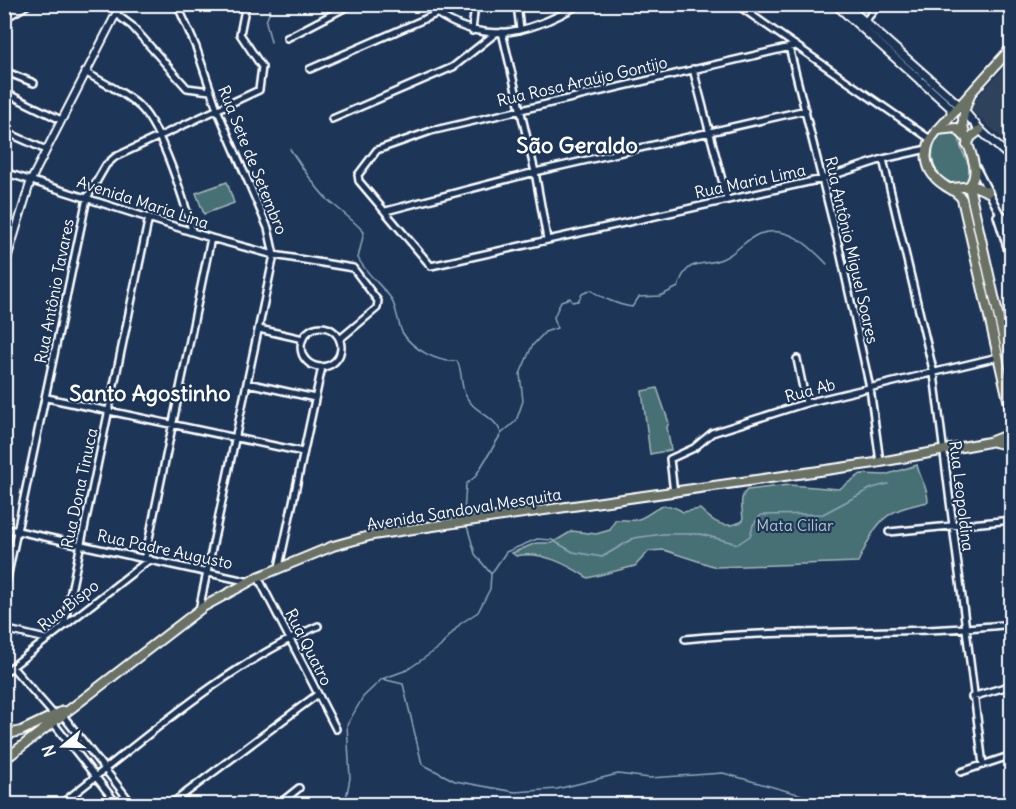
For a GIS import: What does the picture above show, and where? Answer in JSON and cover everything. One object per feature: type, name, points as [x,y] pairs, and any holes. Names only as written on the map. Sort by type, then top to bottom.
[{"type":"main road","points":[[835,4],[962,109],[980,130],[1011,159]]},
{"type":"main road","points":[[845,4],[862,24],[951,108],[951,114]]},
{"type":"main road","points":[[1011,47],[972,92],[962,109],[964,136],[974,163],[974,178],[969,186],[1011,376]]},
{"type":"main road","points":[[962,109],[951,114],[930,139],[927,150],[930,173],[946,187],[958,193],[962,199],[1011,417]]},
{"type":"main road","points":[[937,130],[956,128],[964,136]]},
{"type":"main road","points":[[967,145],[971,137],[980,130]]},
{"type":"main road","points":[[946,187],[969,186],[988,192]]},
{"type":"main road","name":"Avenida Sandoval Mesquita","points":[[4,760],[22,748],[55,718],[198,611],[279,567],[333,546],[373,536],[880,462],[1011,436]]},
{"type":"main road","name":"Avenida Sandoval Mesquita","points":[[989,442],[1011,446]]},
{"type":"main road","points":[[4,735],[55,718]]},
{"type":"main road","points":[[14,733],[25,737],[22,748]]},
{"type":"street","points":[[4,19],[29,4]]},
{"type":"street","points":[[5,266],[32,180],[121,4]]},
{"type":"street","name":"Rua Sete de Setembro","points":[[177,4],[196,46],[217,109],[268,228],[274,255],[198,611]]},
{"type":"street","name":"Rua Antônio Tavares","points":[[4,593],[47,398],[87,198],[109,161],[157,136],[260,90],[262,67],[240,34],[246,4]]},
{"type":"street","points":[[287,38],[351,4]]},
{"type":"street","points":[[425,4],[448,22],[471,31],[499,32],[538,25],[576,6]]},
{"type":"street","points":[[471,31],[476,4]]},
{"type":"street","points":[[517,4],[520,30]]},
{"type":"street","points":[[736,4],[792,46],[930,139]]},
{"type":"street","points":[[862,24],[879,4]]},
{"type":"street","points":[[116,14],[132,26],[187,88],[210,91]]},
{"type":"street","points":[[310,69],[436,14]]},
{"type":"street","points":[[499,32],[535,172],[547,239]]},
{"type":"street","points":[[332,119],[453,67],[499,32]]},
{"type":"street","name":"Rua Rosa Araújo Gontijo","points":[[386,211],[359,181],[358,175],[377,150],[431,131],[792,46]]},
{"type":"street","name":"Rua Antônio Miguel Soares","points":[[792,46],[870,388],[880,462]]},
{"type":"street","points":[[693,69],[727,200]]},
{"type":"street","points":[[4,71],[34,83]]},
{"type":"street","points":[[85,72],[142,108],[157,136],[184,203],[192,231]]},
{"type":"street","points":[[4,93],[61,120]]},
{"type":"street","points":[[386,211],[535,172],[806,110]]},
{"type":"street","points":[[4,131],[46,150]]},
{"type":"street","name":"Rua Maria Lima","points":[[386,211],[431,266],[822,179],[884,159],[927,150]]},
{"type":"street","name":"Rua Leopoldina","points":[[884,159],[903,232],[934,374],[972,697],[983,765]]},
{"type":"street","points":[[974,163],[1011,238]]},
{"type":"street","name":"Avenida Maria Lina","points":[[4,172],[211,238],[274,255],[344,266],[358,273],[378,302],[377,308],[340,339]]},
{"type":"street","points":[[992,200],[1011,263]]},
{"type":"street","points":[[997,210],[1011,222]]},
{"type":"street","name":"Rua Dona Tinuca","points":[[64,625],[149,217]]},
{"type":"street","points":[[147,559],[172,424],[211,238]]},
{"type":"street","points":[[318,327],[331,329],[342,345],[339,358],[322,368],[305,359],[301,346],[306,334],[318,327]]},
{"type":"street","points":[[259,329],[303,339]]},
{"type":"street","name":"Rua Ab","points":[[674,493],[670,459],[694,448],[712,433],[806,404],[998,357]]},
{"type":"street","points":[[796,359],[806,404]]},
{"type":"street","points":[[279,567],[322,368]]},
{"type":"street","points":[[247,383],[315,398]]},
{"type":"street","points":[[47,398],[303,452]]},
{"type":"street","points":[[889,532],[1011,520]]},
{"type":"street","name":"Rua Padre Augusto","points":[[4,528],[254,580]]},
{"type":"street","name":"Rua Bispo","points":[[4,673],[147,559]]},
{"type":"street","name":"Rua Quatro","points":[[254,580],[289,638],[336,729]]},
{"type":"street","points":[[686,639],[738,635],[964,629],[1011,624]]},
{"type":"street","points":[[62,804],[167,721],[252,660],[289,638],[318,626]]},
{"type":"street","points":[[4,629],[46,639]]},
{"type":"street","points":[[13,668],[132,804]]},
{"type":"street","points":[[972,697],[1011,685]]},
{"type":"street","points":[[171,804],[318,694]]},
{"type":"street","points":[[55,718],[117,804]]},
{"type":"street","points":[[961,772],[1011,755]]},
{"type":"street","points":[[279,804],[299,788]]},
{"type":"street","points":[[607,804],[752,801],[762,804]]},
{"type":"shaded area","points":[[1011,60],[1011,146],[973,112],[971,104]]},
{"type":"green space","points":[[947,130],[960,136],[961,147],[970,168],[970,179],[960,186],[942,179],[933,163],[934,145],[939,136]]},
{"type":"green space","points":[[227,182],[234,203],[204,214],[196,193]]},
{"type":"green space","points":[[657,388],[669,423],[667,427],[671,450],[650,454],[642,391]]},
{"type":"green space","name":"Mata Ciliar","points":[[917,465],[927,492],[928,502],[900,509],[883,520],[858,562],[716,567],[664,550],[649,551],[635,566],[588,578],[554,560],[535,555],[516,556],[512,553],[536,543],[552,543],[572,531],[596,534],[610,530],[615,520],[642,518],[662,506],[675,507],[683,512],[700,509],[720,524],[737,524],[743,521],[742,500],[747,490],[789,485],[839,489],[861,474],[885,475]]},
{"type":"waterway","points":[[271,42],[266,22],[272,4]]},
{"type":"waterway","points":[[290,149],[328,200],[364,232],[358,258],[390,297],[406,338],[426,354],[442,360],[457,361],[463,390],[468,400],[494,422],[501,433]]},
{"type":"waterway","points":[[464,513],[466,484],[475,477],[501,434],[516,421],[523,401],[520,374],[532,346],[545,332],[557,328],[554,317],[561,301],[570,298],[572,302],[578,301],[582,294],[591,290],[610,301],[632,307],[639,297],[660,296],[678,287],[682,277],[691,267],[724,258],[754,236],[769,232],[779,232],[797,238],[827,264]]},
{"type":"waterway","points":[[491,574],[506,552],[537,539],[552,540],[573,552],[602,557],[634,538],[663,534],[700,534],[738,544],[750,536],[753,525],[761,515],[823,514],[872,488],[888,484]]},
{"type":"waterway","points":[[345,804],[350,778],[347,725],[363,697],[382,679],[407,670],[440,647],[460,624],[478,612],[490,589],[491,574],[475,554],[467,526]]},
{"type":"waterway","points":[[382,679],[403,684],[422,764],[455,781],[515,792],[557,789],[618,774],[650,778],[723,773],[834,804]]},
{"type":"district","name":"São Geraldo","points":[[577,145]]},
{"type":"district","name":"Santo Agostinho","points":[[150,393]]}]
